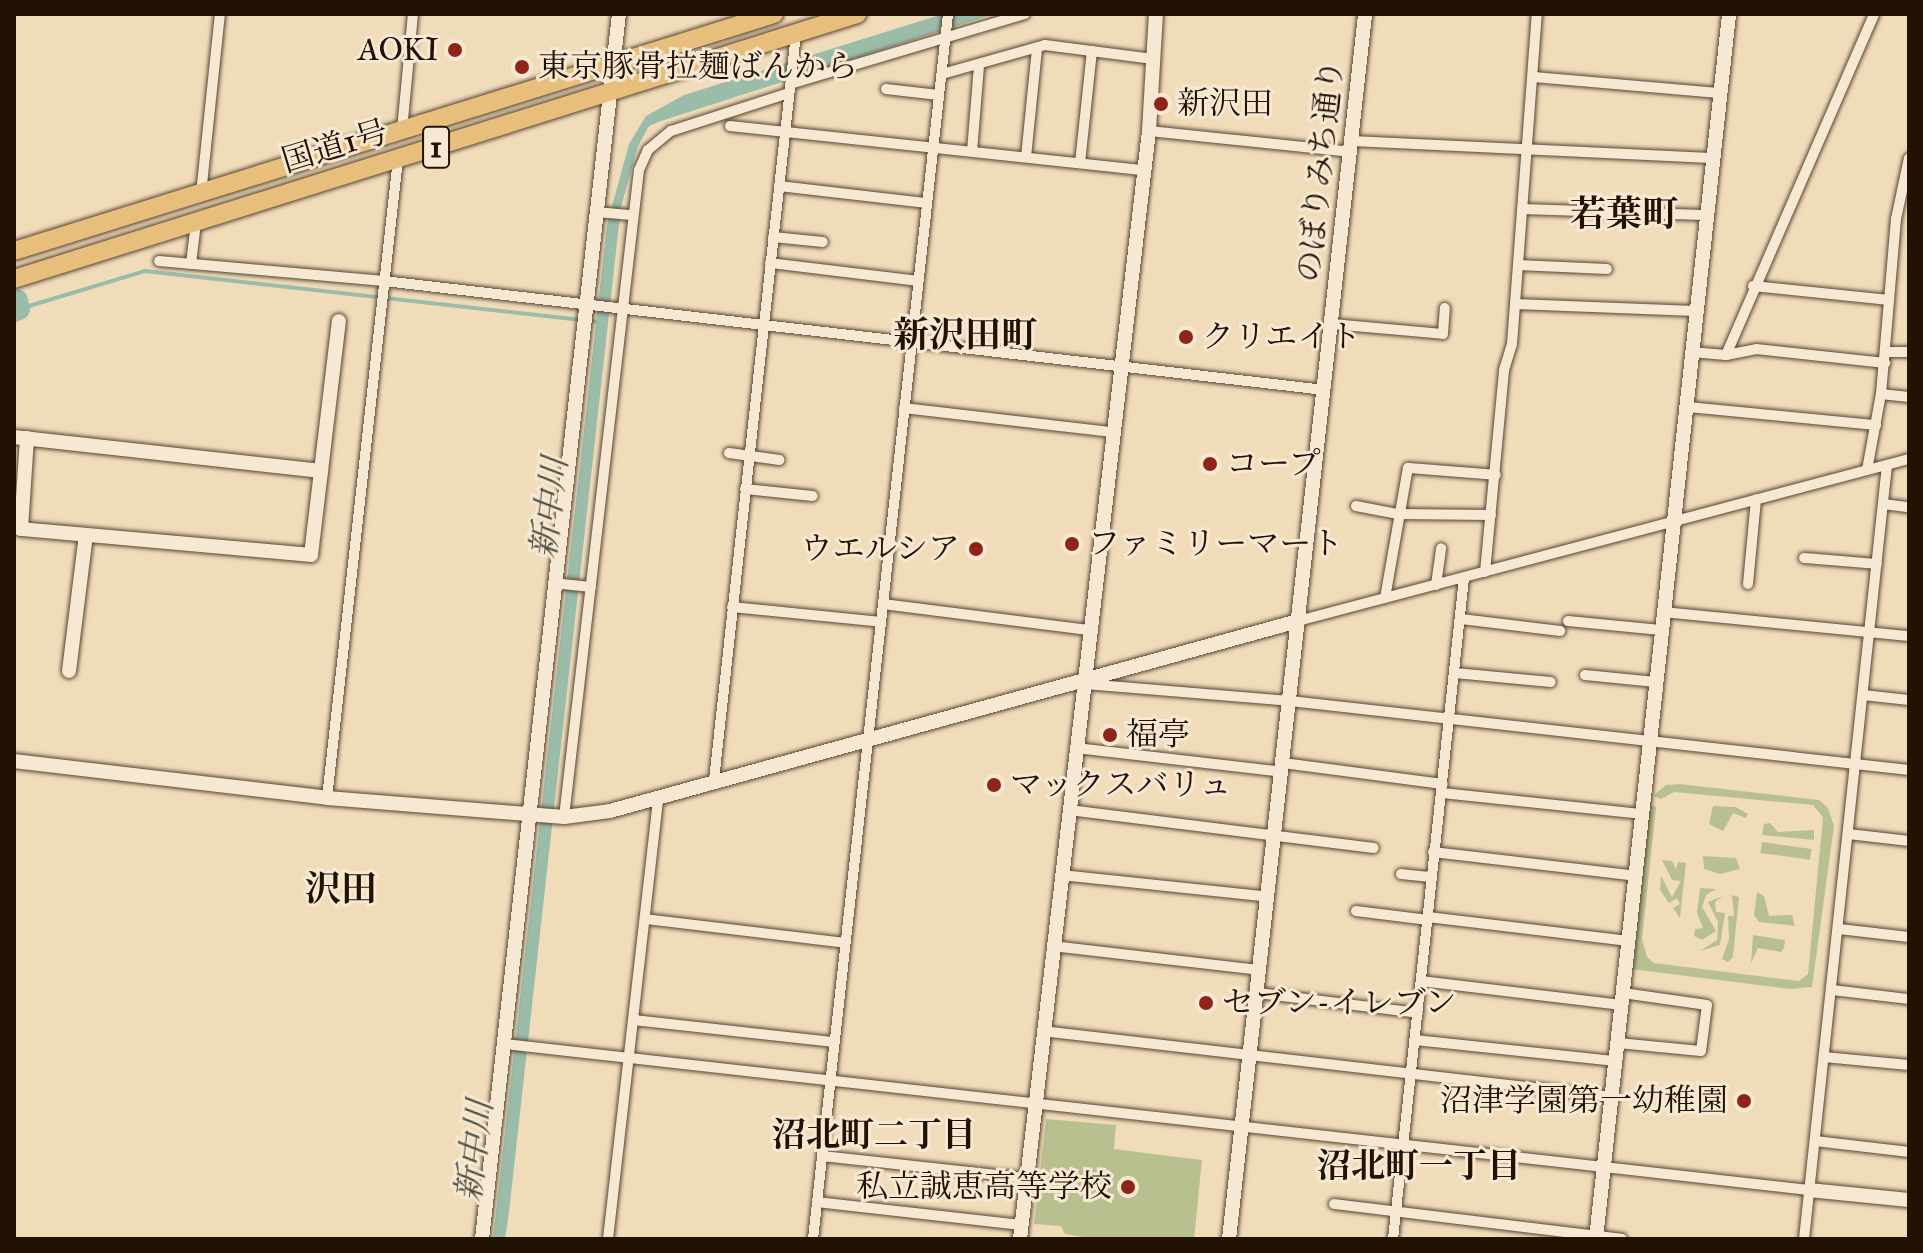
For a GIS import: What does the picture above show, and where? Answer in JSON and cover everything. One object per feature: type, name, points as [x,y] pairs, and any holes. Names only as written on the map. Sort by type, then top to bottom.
[{"type":"highway","name":"国道1号","points":[[14,251],[774,14]]},
{"type":"highway","name":"国道1号","points":[[14,279],[610,93],[795,43],[857,14]]},
{"type":"street","points":[[201,194],[220,14]]},
{"type":"street","points":[[402,130],[413,14]]},
{"type":"street","points":[[482,1239],[619,14]]},
{"type":"street","points":[[813,1239],[948,14]]},
{"type":"street","points":[[560,817],[591,587],[621,310],[628,215],[639,170],[648,150],[671,131],[790,88],[1025,14]]},
{"type":"street","points":[[817,1202],[1021,1232],[1033,1103],[1149,131],[1156,14]]},
{"type":"street","name":"のぼりみち通り","points":[[1229,1239],[1244,1126],[1365,14]]},
{"type":"street","points":[[1485,572],[1515,304],[1537,14]]},
{"type":"street","points":[[1597,1238],[1661,630],[1688,407],[1703,215],[1729,14]]},
{"type":"street","points":[[1726,355],[1753,286],[1874,14]]},
{"type":"street","points":[[714,780],[795,43]]},
{"type":"street","points":[[942,74],[1037,48],[1153,59]]},
{"type":"street","points":[[1026,157],[1037,48]]},
{"type":"street","points":[[1080,163],[1092,51]]},
{"type":"street","points":[[972,151],[979,66]]},
{"type":"street","points":[[1533,77],[1719,93]]},
{"type":"street","points":[[886,89],[939,95]]},
{"type":"street","points":[[730,126],[1144,170]]},
{"type":"street","points":[[1149,131],[1352,146],[1528,147],[1711,158]]},
{"type":"street","points":[[1867,470],[1881,394],[1896,219],[1909,158]]},
{"type":"street","points":[[327,798],[398,159]]},
{"type":"street","points":[[779,186],[927,203]]},
{"type":"street","points":[[1522,209],[1703,215]]},
{"type":"street","points":[[599,212],[628,215]]},
{"type":"street","points":[[191,264],[196,222]]},
{"type":"street","points":[[773,237],[823,242]]},
{"type":"street","points":[[159,261],[384,281],[588,309],[762,325],[1325,390]]},
{"type":"street","points":[[770,263],[918,281]]},
{"type":"street","points":[[1518,265],[1607,269]]},
{"type":"street","points":[[1753,286],[1889,300]]},
{"type":"street","points":[[1515,304],[1695,311]]},
{"type":"street","points":[[1332,324],[1443,334],[1445,308]]},
{"type":"street","points":[[321,471],[20,438],[21,529],[311,555],[339,321]]},
{"type":"street","points":[[1691,352],[1726,355],[1756,349],[1885,358],[1909,352]]},
{"type":"street","points":[[1881,394],[1909,397]]},
{"type":"street","points":[[1688,407],[1876,425]]},
{"type":"street","points":[[904,408],[1112,432]]},
{"type":"street","points":[[729,453],[780,460]]},
{"type":"street","points":[[14,761],[327,798],[560,817],[658,798],[714,780],[1084,684],[1298,621],[1909,459]]},
{"type":"street","points":[[1804,1239],[1887,465]]},
{"type":"street","points":[[1385,598],[1408,468],[1496,475]]},
{"type":"street","points":[[745,489],[813,496]]},
{"type":"street","points":[[1748,584],[1756,499]]},
{"type":"street","points":[[1883,504],[1909,507]]},
{"type":"street","points":[[1356,506],[1398,514],[1491,515]]},
{"type":"street","points":[[69,671],[86,535]]},
{"type":"street","points":[[1436,585],[1441,548]]},
{"type":"street","points":[[1804,558],[1877,564]]},
{"type":"street","points":[[1393,1239],[1464,578]]},
{"type":"street","points":[[553,583],[591,587]]},
{"type":"street","points":[[883,604],[1090,630]]},
{"type":"street","points":[[732,607],[881,622]]},
{"type":"street","points":[[1663,612],[1909,636]]},
{"type":"street","points":[[1461,619],[1560,631]]},
{"type":"street","points":[[1568,621],[1661,630]]},
{"type":"street","points":[[1455,673],[1551,682]]},
{"type":"street","points":[[1585,675],[1656,682]]},
{"type":"street","points":[[1084,684],[1290,701],[1450,723],[1909,770]]},
{"type":"street","points":[[1863,695],[1909,700]]},
{"type":"street","points":[[1076,748],[1282,768],[1643,814]]},
{"type":"street","points":[[608,1239],[658,798]]},
{"type":"street","points":[[1069,810],[1374,848]]},
{"type":"street","points":[[1849,834],[1909,841]]},
{"type":"street","points":[[1433,852],[1636,876]]},
{"type":"street","points":[[1401,874],[1431,877]]},
{"type":"street","points":[[1061,875],[1269,897]]},
{"type":"street","points":[[1356,911],[1629,941]]},
{"type":"street","points":[[645,919],[845,943]]},
{"type":"street","points":[[1839,929],[1909,937]]},
{"type":"street","points":[[1052,946],[1261,970]]},
{"type":"street","points":[[1421,981],[1707,1005],[1701,1051],[1618,1043]]},
{"type":"street","points":[[1832,990],[1909,999]]},
{"type":"street","points":[[1258,993],[1418,1013]]},
{"type":"street","points":[[634,1020],[834,1042]]},
{"type":"street","points":[[1042,1031],[1612,1097]]},
{"type":"street","points":[[1415,1040],[1616,1061]]},
{"type":"street","points":[[505,1044],[1909,1200]]},
{"type":"street","points":[[1824,1057],[1909,1065]]},
{"type":"street","points":[[1815,1141],[1909,1152]]},
{"type":"street","points":[[822,1156],[1026,1178]]},
{"type":"street","points":[[1334,1204],[1622,1239]]},
{"type":"shaded area","points":[[943,14],[993,14],[661,121],[649,126],[638,146],[621,207],[509,1212],[505,1239],[493,1239],[607,225],[629,144],[646,116],[684,95]]},
{"type":"shaded area","points":[[1666,785],[1819,800],[1828,808],[1834,826],[1812,987],[1790,989],[1630,969],[1650,805],[1656,807],[1642,939],[1647,957],[1654,963],[1799,981],[1808,974],[1823,817],[1813,805],[1674,792],[1661,799],[1653,796]]},
{"type":"shaded area","points":[[1713,806],[1736,807],[1748,814],[1746,818],[1733,813],[1723,831],[1709,824]]},
{"type":"shaded area","points":[[1770,823],[1778,832],[1814,830],[1814,840],[1762,835],[1764,824]]},
{"type":"shaded area","points":[[1762,842],[1812,849],[1810,860],[1760,853]]},
{"type":"shaded area","points":[[1703,856],[1736,858],[1740,869],[1720,874],[1704,869]]},
{"type":"shaded area","points":[[1662,860],[1672,861],[1676,869],[1678,862],[1686,863],[1680,918],[1673,908],[1680,904],[1677,898],[1669,903],[1660,890],[1661,876],[1672,897],[1681,881],[1672,880]]},
{"type":"shaded area","points":[[1700,888],[1716,889],[1706,895],[1702,907],[1716,931],[1702,940],[1694,936],[1695,929],[1703,928],[1697,913]]},
{"type":"shaded area","points":[[1757,892],[1764,896],[1769,916],[1792,915],[1795,926],[1759,922],[1754,915]]},
{"type":"shaded area","points":[[1732,895],[1739,897],[1733,957],[1728,962],[1722,959],[1729,939],[1728,916],[1734,916]]},
{"type":"shaded area","points":[[1723,896],[1715,902],[1716,912],[1725,913],[1720,945],[1700,951],[1717,940],[1718,922],[1708,902]]},
{"type":"shaded area","points":[[1753,935],[1785,940],[1784,948],[1781,952],[1758,948],[1751,963]]},
{"type":"shaded area","name":"私立誠恵高等学校","points":[[1046,1119],[1116,1125],[1114,1149],[1202,1160],[1194,1239],[1096,1239],[1065,1234],[1061,1226],[1034,1224]]},
{"type":"waterway","points":[[19,309],[145,271],[602,322]]},
{"type":"waterway","points":[[14,311],[19,309],[17,300]]},
{"type":"place","name":"AOKI","points":[[455,50]]},
{"type":"place","name":"東京豚骨拉麺ばんから","points":[[522,67]]},
{"type":"place","name":"新沢田","points":[[1161,104]]},
{"type":"place","name":"クリエイト","points":[[1186,337]]},
{"type":"place","name":"コープ","points":[[1210,464]]},
{"type":"place","name":"ファミリーマート","points":[[1072,544]]},
{"type":"place","name":"ウエルシア","points":[[976,549]]},
{"type":"place","name":"福亭","points":[[1110,735]]},
{"type":"place","name":"マックスバリュ","points":[[994,785]]},
{"type":"place","name":"セブン-イレブン","points":[[1206,1003]]},
{"type":"place","name":"沼津学園第一幼稚園","points":[[1744,1101]]},
{"type":"place","name":"私立誠恵高等学校","points":[[1128,1187]]},
{"type":"district","name":"若葉町","points":[[1624,215]]},
{"type":"district","name":"新沢田町","points":[[965,336]]},
{"type":"district","name":"沢田","points":[[341,890]]},
{"type":"district","name":"沼北町二丁目","points":[[874,1135]]},
{"type":"district","name":"沼北町一丁目","points":[[1419,1166]]},
{"type":"water label","name":"新中川","points":[[549,508]]},
{"type":"water label","name":"新中川","points":[[474,1151]]}]
